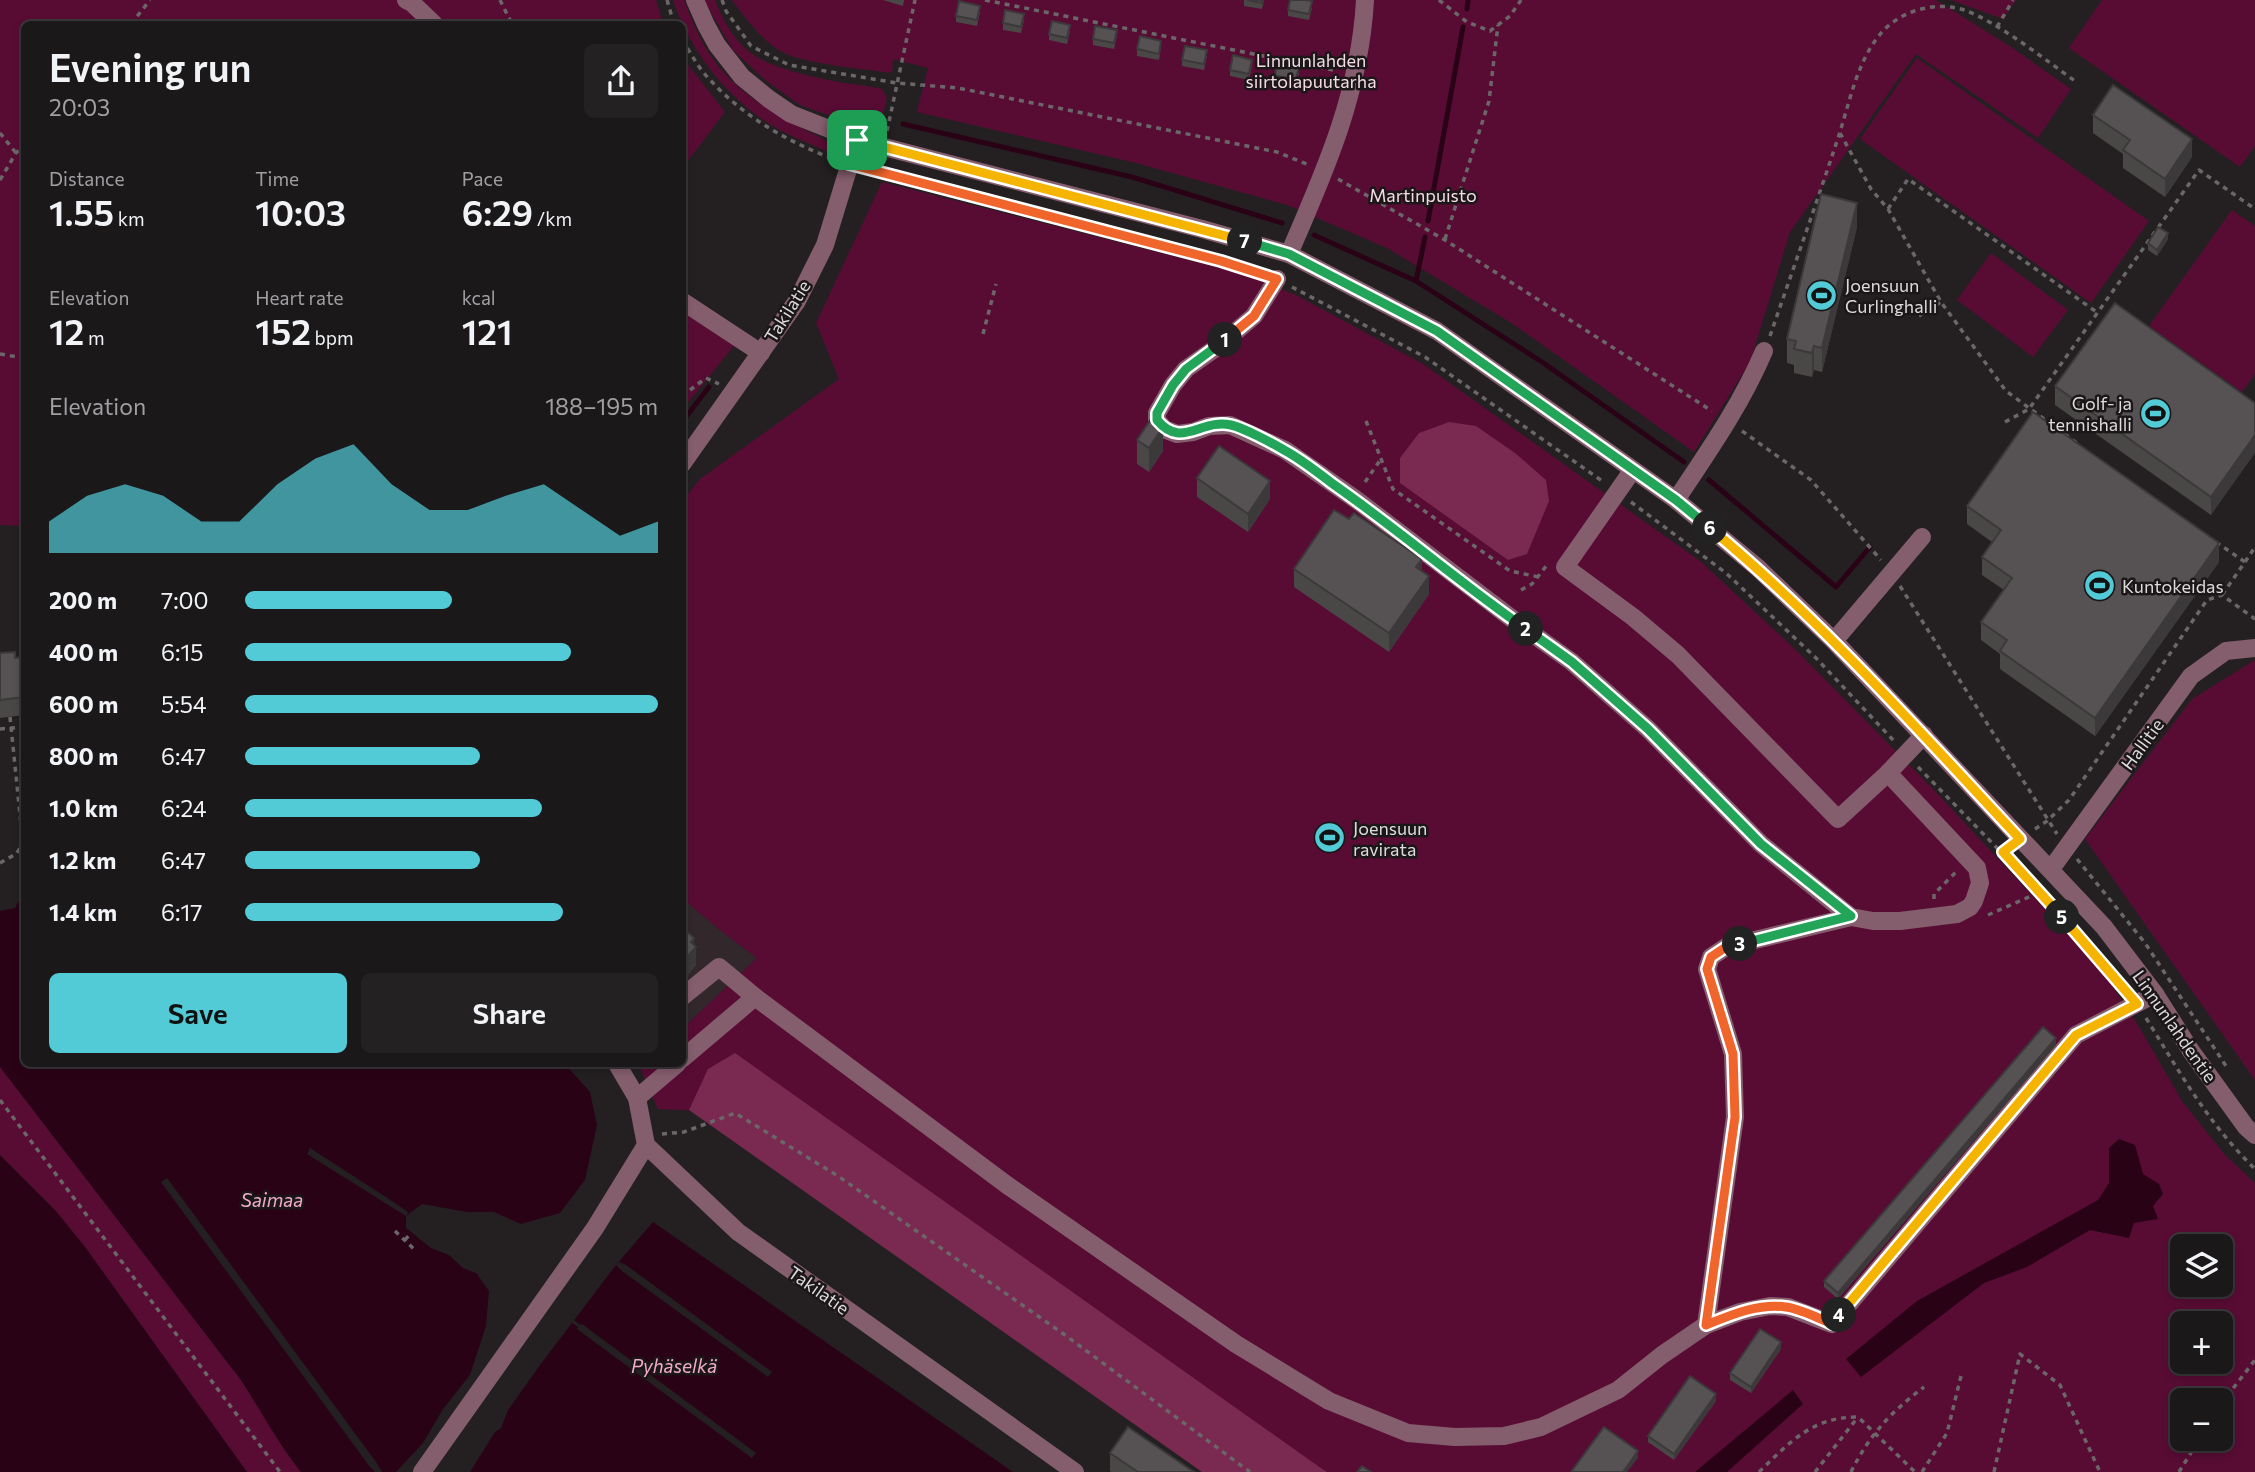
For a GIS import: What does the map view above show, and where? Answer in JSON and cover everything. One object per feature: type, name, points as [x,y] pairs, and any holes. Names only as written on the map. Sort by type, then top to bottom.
[{"type":"street","points":[[406,0],[431,21]]},
{"type":"street","name":"Linnunlahdentie","points":[[695,0],[706,25],[742,77],[791,114],[857,140],[1289,254],[1437,331],[1676,500],[1758,568],[1834,641],[2051,869],[2104,928],[2155,994],[2191,1051],[2255,1135]]},
{"type":"street","points":[[1289,254],[1342,126],[1354,74],[1365,0]]},
{"type":"street","name":"Takilatie","points":[[686,458],[797,301],[825,245],[857,140]]},
{"type":"street","points":[[1277,279],[1254,316],[1186,369],[1173,385],[1157,413],[1157,420],[1164,429],[1177,434],[1194,432],[1209,426],[1230,425],[1284,450],[1358,501],[1572,662],[1648,729],[1761,844],[1851,916],[1873,921],[1934,918],[1957,914],[1970,907],[1980,883],[1977,868],[1888,773]]},
{"type":"street","points":[[686,304],[761,353]]},
{"type":"street","points":[[1676,500],[1728,422],[1764,351]]},
{"type":"street","points":[[1632,471],[1564,567],[1633,617],[1678,654],[1838,819],[1924,735]]},
{"type":"street","points":[[1834,641],[1922,537]]},
{"type":"street","name":"Hallitie","points":[[2051,869],[2191,676],[2226,651],[2255,648]]},
{"type":"street","points":[[1706,1325],[1735,1117],[1733,1054],[1707,969],[1711,957],[1726,947],[1851,916]]},
{"type":"street","points":[[686,994],[719,967],[755,997],[1007,1185],[1236,1344],[1329,1401],[1408,1433],[1455,1437],[1504,1436],[1541,1427],[1618,1390],[1706,1325],[1740,1312],[1770,1306],[1788,1307],[1832,1324],[2076,1035],[2155,994]]},
{"type":"street","points":[[686,1056],[755,997]]},
{"type":"street","points":[[422,1472],[595,1228],[645,1140],[638,1098],[620,1067]]},
{"type":"street","points":[[638,1098],[674,1067]]},
{"type":"street","name":"Takilatie","points":[[645,1140],[738,1232],[1075,1472]]},
{"type":"path","points":[[133,21],[150,0]]},
{"type":"path","points":[[500,0],[510,21]]},
{"type":"path","points":[[667,0],[673,21]]},
{"type":"path","points":[[883,147],[915,0]]},
{"type":"path","points":[[985,0],[1354,74]]},
{"type":"path","points":[[1439,0],[1467,22],[1490,31],[1510,16],[1521,0]]},
{"type":"path","points":[[1997,27],[2013,0]]},
{"type":"path","points":[[1764,351],[1840,134],[1851,95],[1877,37],[1895,20],[1920,8],[1963,9],[1997,27],[2076,81]]},
{"type":"path","points":[[1445,240],[1489,101],[1498,25]]},
{"type":"path","points":[[686,46],[702,71],[750,117],[795,144],[849,164],[1221,261],[1277,279],[1425,357],[1664,525],[1726,573],[1816,658],[2040,892],[2137,1004],[2192,1094],[2229,1143],[2255,1169]]},
{"type":"path","points":[[0,133],[16,153]]},
{"type":"path","points":[[1840,134],[1871,189],[1888,209],[1941,302],[2006,391],[2086,449]]},
{"type":"path","points":[[0,180],[21,148]]},
{"type":"path","points":[[2005,422],[2029,409],[2199,170],[2255,209]]},
{"type":"path","points":[[1888,209],[1908,179],[2098,313]]},
{"type":"path","points":[[983,334],[996,284]]},
{"type":"path","points":[[1919,316],[1941,302]]},
{"type":"path","points":[[0,354],[21,358]]},
{"type":"path","points":[[686,393],[706,378],[733,393]]},
{"type":"path","points":[[1366,421],[1393,489],[1510,571],[1539,577]]},
{"type":"path","points":[[1365,482],[1381,459]]},
{"type":"path","points":[[2210,538],[2245,562]]},
{"type":"path","points":[[2020,839],[2047,821],[2068,800],[2207,600],[2222,595],[2255,547]]},
{"type":"path","points":[[1521,590],[1532,584]]},
{"type":"path","points":[[2222,595],[2255,619]]},
{"type":"path","points":[[10,717],[21,816]]},
{"type":"path","points":[[0,729],[21,727]]},
{"type":"path","points":[[1934,918],[1934,894],[1989,838]]},
{"type":"path","points":[[0,863],[16,854],[21,847]]},
{"type":"path","points":[[0,1100],[280,1472]]},
{"type":"path","points":[[645,1140],[684,1132],[735,1113],[749,1120],[838,1176],[1065,1335],[1250,1472]]},
{"type":"path","points":[[395,1231],[416,1251]]},
{"type":"path","points":[[405,1240],[411,1233]]},
{"type":"path","points":[[1994,1472],[2020,1354],[2060,1385],[2100,1472]]},
{"type":"path","points":[[2233,1388],[2255,1360]]},
{"type":"path","points":[[1922,1472],[1947,1433],[1961,1376]]},
{"type":"path","points":[[1851,1472],[1875,1432],[1894,1410],[1924,1388]]},
{"type":"path","points":[[1815,1472],[1858,1417]]},
{"type":"path","points":[[1759,1472],[1805,1431],[1826,1419],[1858,1417],[1915,1472]]},
{"type":"path","points":[[2179,1472],[2192,1451]]},
{"type":"shaded area","points":[[1449,422],[1476,426],[1515,453],[1546,480],[1549,501],[1527,554],[1508,560],[1400,483],[1400,458],[1419,433]]},
{"type":"shaded area","points":[[686,902],[757,958],[686,1025]]},
{"type":"shaded area","points":[[735,1053],[1327,1472],[1202,1472],[689,1110],[708,1069]]},
{"type":"green space","points":[[0,0],[656,0],[662,21],[21,21],[21,526],[0,525]]},
{"type":"green space","points":[[673,0],[684,0],[708,52],[724,73],[768,109],[833,144],[835,155],[771,125],[739,100],[711,70],[689,36],[686,21],[680,18]]},
{"type":"green space","points":[[704,0],[715,0],[737,40],[755,56],[816,77],[882,89],[887,98],[878,133],[800,105],[765,80],[733,50]]},
{"type":"green space","points":[[732,0],[1936,0],[2071,89],[2038,138],[1916,54],[1790,232],[1750,362],[1694,452],[1513,324],[1387,248],[1287,205],[1136,163],[917,112],[928,68],[893,59],[892,73],[790,56],[766,40]]},
{"type":"green space","points":[[1951,0],[2016,0],[2003,19]]},
{"type":"green space","points":[[2102,0],[2255,0],[2255,146],[2240,167],[2069,48]]},
{"type":"green space","points":[[1917,58],[2149,221],[2091,303],[1860,139]]},
{"type":"green space","points":[[686,62],[725,112],[686,163]]},
{"type":"green space","name":"Joensuun ravirata","points":[[882,182],[1248,275],[1298,296],[1423,364],[1700,561],[1797,651],[1935,791],[2100,968],[2138,1025],[2182,1101],[2225,1155],[2255,1183],[2255,1472],[1326,1472],[703,1111],[658,1109],[640,1068],[686,1067],[686,1025],[757,958],[686,902],[686,496],[700,479],[839,379],[816,323]]},
{"type":"green space","points":[[2232,210],[2255,226],[2255,374],[2242,392],[2149,326]]},
{"type":"green space","points":[[1991,253],[2068,310],[2033,357],[1957,300]]},
{"type":"green space","points":[[686,310],[736,343],[686,405]]},
{"type":"green space","points":[[2255,660],[2255,1080],[2085,839],[2192,699]]},
{"type":"green space","points":[[0,1067],[241,1380],[301,1472],[247,1472],[85,1247],[55,1210],[0,1155]]},
{"type":"water","name":"Saimaa","points":[[21,897],[21,1067],[568,1067],[590,1092],[597,1125],[585,1180],[560,1213],[521,1224],[494,1212],[467,1212],[422,1204],[406,1216],[406,1228],[431,1248],[449,1255],[463,1268],[476,1273],[489,1291],[486,1326],[470,1375],[443,1409],[423,1443],[396,1472],[301,1472],[241,1380],[0,1067],[0,911],[15,908]]},
{"type":"water","points":[[2119,1139],[2135,1145],[2143,1174],[2159,1184],[2163,1194],[2153,1206],[2158,1219],[2134,1223],[2129,1238],[2090,1230],[2027,1267],[1984,1283],[1861,1377],[1846,1359],[1917,1301],[2098,1200],[2109,1183],[2109,1148]]},
{"type":"water","points":[[0,1155],[55,1210],[85,1247],[247,1472],[0,1472]]},
{"type":"water","name":"Pyhäselkä","points":[[653,1222],[1013,1472],[470,1472],[495,1432],[501,1428],[508,1410],[540,1365],[616,1265]]},
{"type":"water","points":[[1793,1390],[1803,1404],[1727,1472],[1695,1472]]},
{"type":"pier","points":[[310,1148],[408,1212],[406,1216],[307,1154]]},
{"type":"pier","points":[[167,1178],[382,1472],[375,1472],[370,1467],[161,1182]]},
{"type":"pier","points":[[619,1262],[772,1372],[768,1377],[622,1271],[616,1265]]},
{"type":"pier","points":[[574,1320],[756,1453],[752,1458],[577,1329],[572,1323]]},
{"type":"building","points":[[1290,0],[1312,1],[1309,14],[1288,10]]},
{"type":"building","points":[[959,1],[980,6],[977,20],[956,16]]},
{"type":"building","points":[[1005,10],[1024,14],[1021,27],[1003,23]]},
{"type":"building","points":[[1052,21],[1070,25],[1067,38],[1049,34]]},
{"type":"building","points":[[1095,26],[1117,30],[1114,43],[1093,39]]},
{"type":"building","points":[[1140,36],[1161,41],[1159,54],[1137,49]]},
{"type":"building","points":[[1185,46],[1207,50],[1204,64],[1182,60]]},
{"type":"building","points":[[1233,55],[1252,60],[1249,74],[1230,70]]},
{"type":"building","points":[[1277,62],[1299,67],[1296,79],[1275,76]]},
{"type":"building","points":[[2113,85],[2192,139],[2165,179],[2123,150],[2130,140],[2093,115]]},
{"type":"building","name":"Joensuun Curlinghalli","points":[[1821,194],[1857,203],[1822,348],[1814,346],[1812,353],[1794,349],[1796,341],[1787,339]]},
{"type":"building","points":[[2158,227],[2168,233],[2157,250],[2148,243]]},
{"type":"building","name":"Golf- ja tennishalli","points":[[2115,303],[2255,403],[2255,435],[2211,497],[2055,386]]},
{"type":"building","name":"Kuntokeidas","points":[[2033,412],[2219,543],[2095,718],[2000,651],[2007,640],[1981,622],[2012,578],[1982,557],[2001,530],[1967,506]]},
{"type":"building","points":[[1151,419],[1163,427],[1149,448],[1137,440]]},
{"type":"building","points":[[1219,446],[1270,481],[1248,514],[1197,478]]},
{"type":"building","points":[[1334,510],[1349,519],[1354,513],[1422,559],[1416,567],[1429,576],[1389,633],[1294,569]]},
{"type":"building","points":[[15,652],[15,658],[21,657],[21,697],[0,700],[0,653]]},
{"type":"building","points":[[686,931],[694,938],[691,942],[696,947],[686,958]]},
{"type":"building","points":[[2043,1027],[2056,1038],[1838,1293],[1824,1281]]},
{"type":"building","points":[[1760,1329],[1781,1342],[1751,1387],[1730,1373]]},
{"type":"building","points":[[1690,1376],[1716,1394],[1674,1454],[1648,1436]]},
{"type":"building","points":[[1128,1427],[1194,1472],[1138,1472],[1110,1453]]},
{"type":"building","points":[[1604,1427],[1638,1451],[1623,1472],[1571,1472]]},
{"type":"building","points":[[1362,1466],[1371,1472],[1357,1472]]},
{"type":"waterway","points":[[1467,9],[1468,0]]},
{"type":"waterway","points":[[1428,221],[1463,27]]},
{"type":"waterway","points":[[903,124],[1132,177],[1282,223]]},
{"type":"waterway","points":[[1314,235],[1416,281],[1425,237]]},
{"type":"waterway","points":[[1416,281],[1542,362],[1684,462]]},
{"type":"waterway","points":[[686,417],[709,387]]},
{"type":"waterway","points":[[1709,480],[1836,587],[1870,547]]},
{"type":"place","name":"Joensuun Curlinghalli","points":[[1822,295]]},
{"type":"place","name":"Golf- ja tennishalli","points":[[2155,413]]},
{"type":"place","name":"Kuntokeidas","points":[[2099,586]]},
{"type":"place","name":"Joensuun ravirata","points":[[1330,838]]},
{"type":"route","points":[[857,140],[1289,254],[1437,331],[1676,500],[1758,568],[1834,641],[2020,839],[2003,852],[2137,1004],[2076,1035],[1832,1324],[1788,1307],[1770,1306],[1740,1312],[1706,1325],[1735,1117],[1733,1054],[1707,969],[1711,957],[1726,947],[1851,916],[1761,844],[1648,729],[1572,662],[1358,501],[1284,450],[1230,425],[1209,426],[1194,432],[1177,434],[1164,429],[1157,420],[1157,413],[1173,385],[1186,369],[1254,316],[1277,279],[1221,261],[849,164],[857,140]]},
{"type":"park label","name":"Linnunlahden siirtolapuutarha","points":[[1311,70]]},
{"type":"park label","name":"Martinpuisto","points":[[1423,195]]}]
